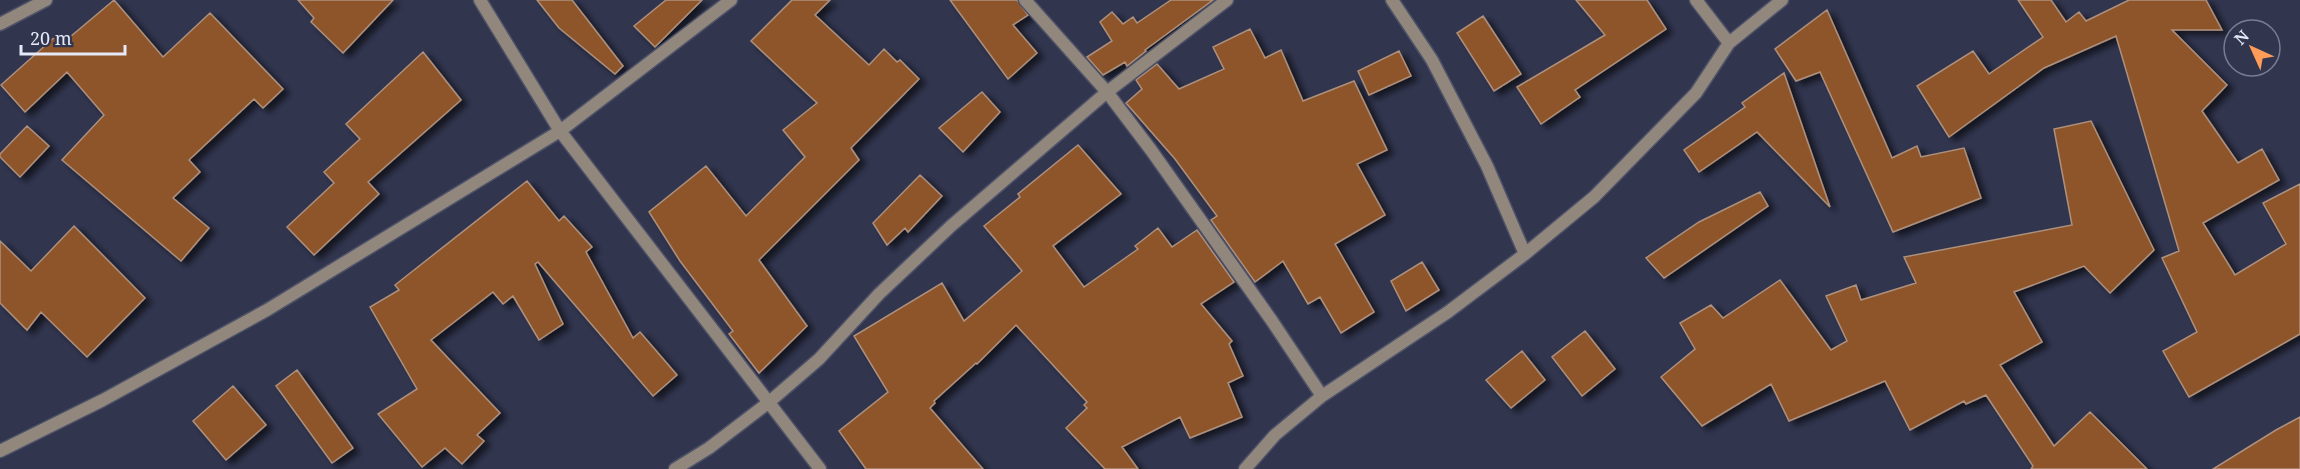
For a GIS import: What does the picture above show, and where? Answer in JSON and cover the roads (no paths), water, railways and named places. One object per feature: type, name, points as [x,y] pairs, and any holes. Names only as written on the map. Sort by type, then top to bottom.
[{"type":"street","points":[[0,24],[46,0]]},
{"type":"street","points":[[480,0],[560,131],[820,469]]},
{"type":"street","points":[[0,451],[103,400],[267,310],[560,131],[731,0]]},
{"type":"street","points":[[1025,0],[1107,92],[1151,150],[1322,396]]},
{"type":"street","points":[[675,469],[709,448],[768,403],[819,359],[879,294],[951,226],[1107,92],[1227,0]]},
{"type":"street","points":[[1392,0],[1432,60],[1487,166],[1525,254]]},
{"type":"street","points":[[1696,0],[1730,43]]},
{"type":"street","points":[[1245,469],[1275,435],[1322,396],[1448,312],[1525,254],[1594,197],[1696,93],[1730,43],[1782,0]]}]
